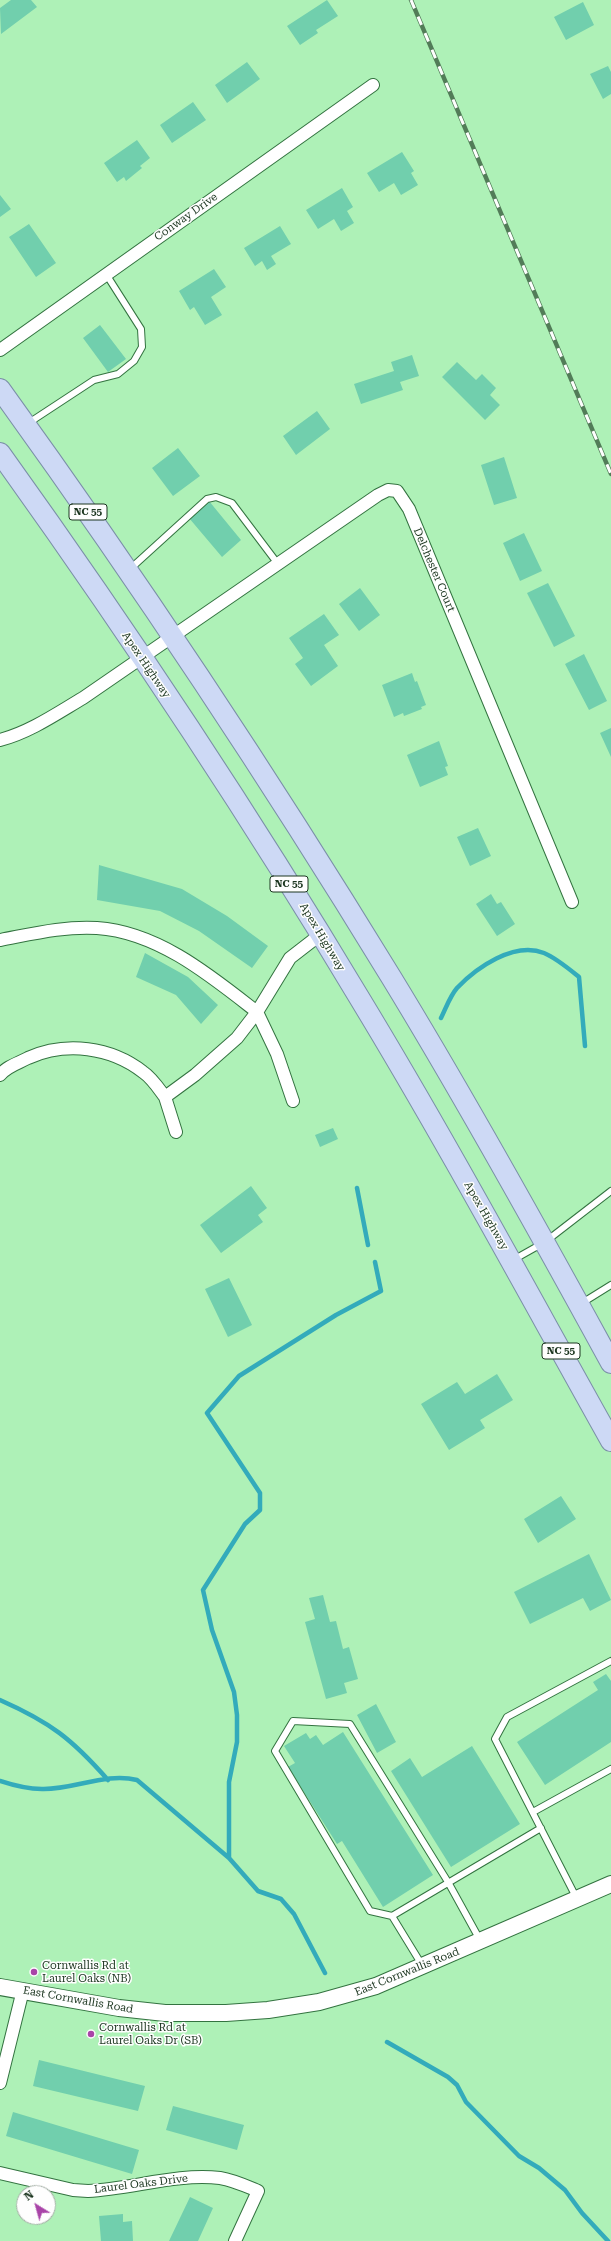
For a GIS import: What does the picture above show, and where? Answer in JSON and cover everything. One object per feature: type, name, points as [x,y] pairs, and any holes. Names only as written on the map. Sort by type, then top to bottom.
[{"type":"main road","name":"NC 55","points":[[0,389],[129,570],[307,843],[391,977],[545,1242],[611,1363]]},
{"type":"main road","name":"Apex Highway","points":[[0,453],[142,658],[273,857],[424,1108],[512,1260],[611,1441]]},
{"type":"street","name":"Conway Drive","points":[[0,350],[373,85]]},
{"type":"street","name":"Delchester Court","points":[[0,740],[15,736],[49,719],[172,638],[378,495],[388,490],[397,491],[402,496],[409,509],[572,902]]},
{"type":"street","points":[[0,940],[60,929],[98,928],[135,936],[176,954],[212,977],[257,1012],[277,1054],[293,1101]]},
{"type":"street","points":[[165,1097],[195,1075],[237,1038],[257,1012],[290,958],[320,934]]},
{"type":"street","points":[[0,1075],[4,1070],[38,1054],[77,1047],[115,1055],[144,1072],[165,1097],[176,1132]]},
{"type":"street","name":"East Cornwallis Road","points":[[0,1987],[140,2011],[233,2013],[275,2009],[348,1995],[376,1986],[481,1942],[611,1884]]},
{"type":"street","points":[[0,2083],[23,1990]]},
{"type":"street","name":"Laurel Oaks Drive","points":[[0,2173],[74,2190],[106,2190],[188,2177],[221,2178],[258,2192],[235,2241]]},
{"type":"lane","points":[[26,425],[94,380],[118,374],[134,361],[142,347],[141,330],[105,274]]},
{"type":"lane","points":[[129,570],[208,499],[216,497],[232,503],[278,564]]},
{"type":"lane","points":[[512,1260],[545,1242],[611,1191]]},
{"type":"lane","points":[[579,1305],[590,1300],[611,1285]]},
{"type":"lane","points":[[577,1898],[495,1739],[507,1717],[611,1661]]},
{"type":"lane","points":[[481,1942],[448,1882],[350,1724],[293,1721],[275,1751],[370,1911],[392,1916],[448,1882],[541,1828]]},
{"type":"lane","points":[[533,1812],[611,1769]]},
{"type":"lane","points":[[392,1916],[423,1966]]},
{"type":"building","points":[[11,0],[31,0],[37,7],[1,34],[0,8]]},
{"type":"building","points":[[327,0],[338,16],[316,30],[318,33],[300,45],[287,26]]},
{"type":"building","points":[[583,2],[594,25],[566,40],[554,17]]},
{"type":"building","points":[[247,62],[260,79],[227,103],[215,85]]},
{"type":"building","points":[[608,66],[611,72],[611,94],[603,99],[590,74]]},
{"type":"building","points":[[193,102],[206,120],[172,143],[160,125]]},
{"type":"building","points":[[137,140],[150,158],[140,166],[142,168],[126,181],[124,177],[117,182],[104,163]]},
{"type":"building","points":[[402,152],[414,171],[411,173],[418,185],[401,195],[394,183],[379,192],[367,173]]},
{"type":"building","points":[[342,188],[353,207],[347,211],[354,223],[341,231],[334,219],[318,229],[306,210]]},
{"type":"building","points":[[0,195],[11,209],[0,217]]},
{"type":"building","points":[[29,224],[56,263],[36,277],[9,237]]},
{"type":"building","points":[[280,226],[291,244],[271,256],[276,264],[267,270],[262,261],[255,266],[244,248]]},
{"type":"building","points":[[214,269],[226,287],[211,297],[222,315],[205,325],[194,307],[190,310],[179,291]]},
{"type":"building","points":[[100,325],[126,359],[108,372],[83,338]]},
{"type":"building","points":[[412,355],[419,376],[400,382],[403,390],[361,404],[354,384],[394,371],[391,362]]},
{"type":"building","points":[[457,362],[476,380],[482,374],[496,388],[490,395],[500,405],[485,420],[442,377]]},
{"type":"building","points":[[317,411],[330,429],[296,455],[283,436]]},
{"type":"building","points":[[178,448],[200,476],[173,496],[152,468]]},
{"type":"building","points":[[504,457],[517,498],[494,505],[481,465]]},
{"type":"building","points":[[209,501],[241,540],[222,557],[189,518]]},
{"type":"building","points":[[524,533],[542,571],[520,581],[503,543]]},
{"type":"building","points":[[548,583],[575,636],[554,647],[527,593]]},
{"type":"building","points":[[360,588],[380,615],[359,631],[339,604]]},
{"type":"building","points":[[324,614],[339,635],[324,645],[338,666],[311,686],[295,664],[303,658],[289,638]]},
{"type":"building","points":[[584,654],[607,701],[589,710],[565,664]]},
{"type":"building","points":[[412,673],[415,682],[417,681],[426,705],[421,707],[422,709],[404,716],[403,713],[394,717],[382,685]]},
{"type":"building","points":[[611,728],[611,757],[600,733]]},
{"type":"building","points":[[439,741],[448,766],[445,767],[448,775],[420,787],[407,755]]},
{"type":"building","points":[[478,828],[491,856],[470,866],[457,837]]},
{"type":"building","points":[[99,865],[182,889],[227,916],[268,946],[252,968],[199,931],[160,911],[97,900]]},
{"type":"building","points":[[491,894],[497,904],[501,902],[515,924],[497,936],[476,904]]},
{"type":"building","points":[[145,953],[188,977],[218,1005],[201,1024],[176,995],[136,977]]},
{"type":"building","points":[[333,1128],[338,1139],[320,1147],[315,1135]]},
{"type":"building","points":[[251,1186],[267,1208],[258,1215],[263,1222],[221,1253],[200,1225]]},
{"type":"building","points":[[229,1278],[252,1325],[228,1337],[205,1289]]},
{"type":"building","points":[[497,1374],[513,1400],[480,1420],[485,1428],[449,1450],[421,1404],[457,1382],[465,1394]]},
{"type":"building","points":[[561,1496],[576,1519],[538,1543],[524,1519]]},
{"type":"building","points":[[589,1554],[611,1600],[590,1611],[583,1598],[530,1624],[514,1592]]},
{"type":"building","points":[[323,1595],[330,1622],[336,1621],[343,1649],[349,1647],[358,1679],[344,1683],[347,1693],[326,1699],[305,1622],[315,1619],[309,1598]]},
{"type":"building","points":[[606,1674],[611,1681],[611,1742],[545,1785],[517,1742],[598,1690],[593,1682]]},
{"type":"building","points":[[376,1704],[396,1742],[377,1753],[357,1715]]},
{"type":"building","points":[[343,1732],[433,1875],[383,1907],[342,1841],[337,1844],[288,1767],[295,1763],[284,1746],[306,1733],[310,1739],[316,1735],[323,1745]]},
{"type":"building","points":[[472,1746],[520,1824],[451,1867],[391,1771],[410,1758],[422,1777]]},
{"type":"building","points":[[39,2060],[145,2086],[138,2111],[33,2086]]},
{"type":"building","points":[[173,2106],[244,2125],[237,2150],[166,2130]]},
{"type":"building","points":[[13,2112],[139,2150],[132,2174],[6,2136]]},
{"type":"building","points":[[190,2197],[213,2208],[198,2241],[169,2241]]},
{"type":"building","points":[[123,2214],[123,2222],[132,2221],[133,2241],[101,2241],[99,2216]]},
{"type":"waterway","points":[[441,1018],[450,998],[457,988],[474,972],[496,958],[520,951],[532,950],[544,953],[553,958],[579,977],[585,1046]]},
{"type":"waterway","points":[[357,1188],[368,1245]]},
{"type":"waterway","points":[[229,1858],[229,1782],[237,1742],[237,1715],[234,1692],[212,1630],[203,1590],[245,1524],[260,1510],[260,1493],[207,1413],[239,1376],[336,1315],[381,1291],[375,1262]]},
{"type":"waterway","points":[[0,1700],[47,1724],[83,1753],[108,1780]]},
{"type":"waterway","points":[[0,1781],[32,1788],[54,1789],[113,1778],[137,1780],[229,1858],[258,1891],[281,1899],[294,1914],[325,1973]]},
{"type":"waterway","points":[[387,2042],[448,2077],[457,2085],[466,2102],[519,2156],[539,2168],[565,2190],[582,2213],[608,2241]]},
{"type":"railway","points":[[411,0],[611,474]]},
{"type":"place","name":"Cornwallis Rd at Laurel Oaks (NB)","points":[[34,1972]]},
{"type":"place","name":"Cornwallis Rd at Laurel Oaks Dr (SB)","points":[[91,2034]]}]
